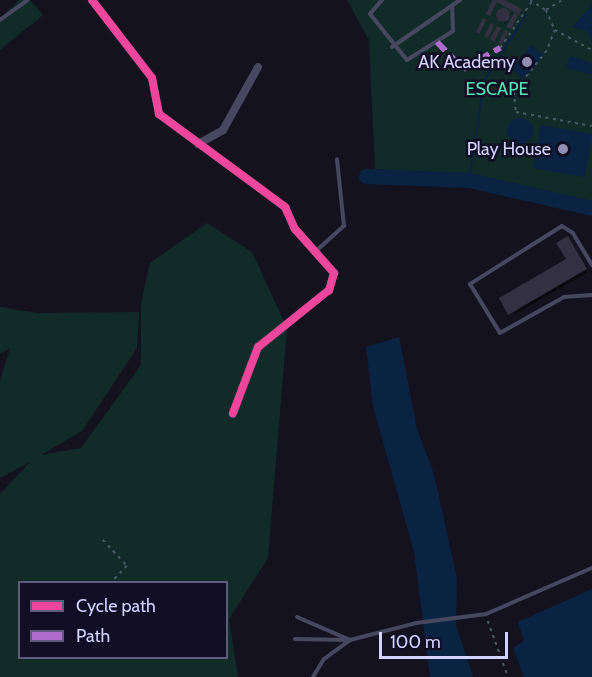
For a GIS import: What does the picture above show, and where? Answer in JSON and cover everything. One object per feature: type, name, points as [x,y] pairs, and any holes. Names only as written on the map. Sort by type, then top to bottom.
[{"type":"street","points":[[92,0],[152,78],[159,114],[285,207],[295,229],[334,273],[332,286],[258,347],[233,413]]},
{"type":"street","points":[[198,144],[227,124],[258,67]]},
{"type":"lane","points":[[0,20],[28,0]]},
{"type":"lane","points":[[382,0],[370,13],[403,60],[413,59],[453,31],[452,6]]},
{"type":"lane","points":[[393,47],[460,0]]},
{"type":"lane","points":[[316,251],[344,226],[337,159]]},
{"type":"lane","points":[[592,265],[573,233],[562,226],[470,284],[500,333],[564,297],[592,295]]},
{"type":"lane","points":[[294,639],[351,640],[416,623],[486,614],[592,568]]},
{"type":"lane","points":[[297,617],[351,640]]},
{"type":"lane","points":[[312,677],[324,659],[351,640]]},
{"type":"path","points":[[546,10],[562,0]]},
{"type":"path","points":[[500,48],[531,1],[546,10],[555,30],[592,50]]},
{"type":"path","points":[[555,30],[547,51],[514,92],[516,112],[592,126]]},
{"type":"path","points":[[103,540],[127,566],[113,581]]},
{"type":"path","points":[[486,614],[508,677]]},
{"type":"green space","points":[[19,0],[30,0],[43,15],[0,50],[0,19]]},
{"type":"green space","name":"ESCAPE","points":[[347,0],[592,0],[592,202],[478,175],[375,169],[369,40]]},
{"type":"green space","points":[[207,223],[252,252],[287,328],[268,558],[229,619],[238,677],[0,677],[0,494],[30,462],[0,478],[0,381],[10,348],[0,354],[0,307],[37,313],[139,312],[137,348],[82,431],[41,455],[81,448],[141,365],[141,303],[150,263]]},
{"type":"water","points":[[592,5],[592,44],[588,31],[572,27]]},
{"type":"water","name":"AK Academy","points":[[531,45],[543,55],[523,79],[511,69]]},
{"type":"water","points":[[570,56],[591,63],[592,75],[566,68]]},
{"type":"water","points":[[520,118],[529,122],[533,131],[529,140],[520,144],[511,140],[507,131],[511,122]]},
{"type":"water","name":"Play House","points":[[541,125],[592,134],[585,177],[533,168]]},
{"type":"water","points":[[399,337],[417,429],[434,474],[457,579],[456,625],[473,677],[430,677],[414,552],[373,406],[366,347]]},
{"type":"water","points":[[592,589],[592,677],[524,677],[513,648],[524,641],[518,622]]},
{"type":"building","points":[[492,0],[505,0],[522,9],[519,15],[497,2],[490,16],[486,14]]},
{"type":"building","points":[[503,8],[508,10],[510,15],[508,20],[503,22],[498,20],[496,15],[498,10]]},
{"type":"building","points":[[514,13],[518,15],[511,29],[506,27]]},
{"type":"building","points":[[483,18],[487,20],[479,34],[476,32]]},
{"type":"building","points":[[491,23],[495,25],[488,38],[484,36]]},
{"type":"building","points":[[497,26],[501,28],[494,42],[490,39]]},
{"type":"building","points":[[505,30],[509,32],[502,45],[498,43]]},
{"type":"building","points":[[568,236],[587,269],[508,315],[499,298],[566,259],[556,243]]},
{"type":"waterway","points":[[469,180],[484,81],[526,15]]},
{"type":"waterway","points":[[366,176],[469,180],[592,208]]},
{"type":"marked path","points":[[437,42],[463,69],[500,48]]},
{"type":"cycle path","points":[[92,0],[152,78],[159,114],[285,207],[295,229],[334,273],[329,290],[258,347],[233,413]]},
{"type":"place","name":"AK Academy","points":[[527,62]]},
{"type":"place","name":"Play House","points":[[563,149]]}]
